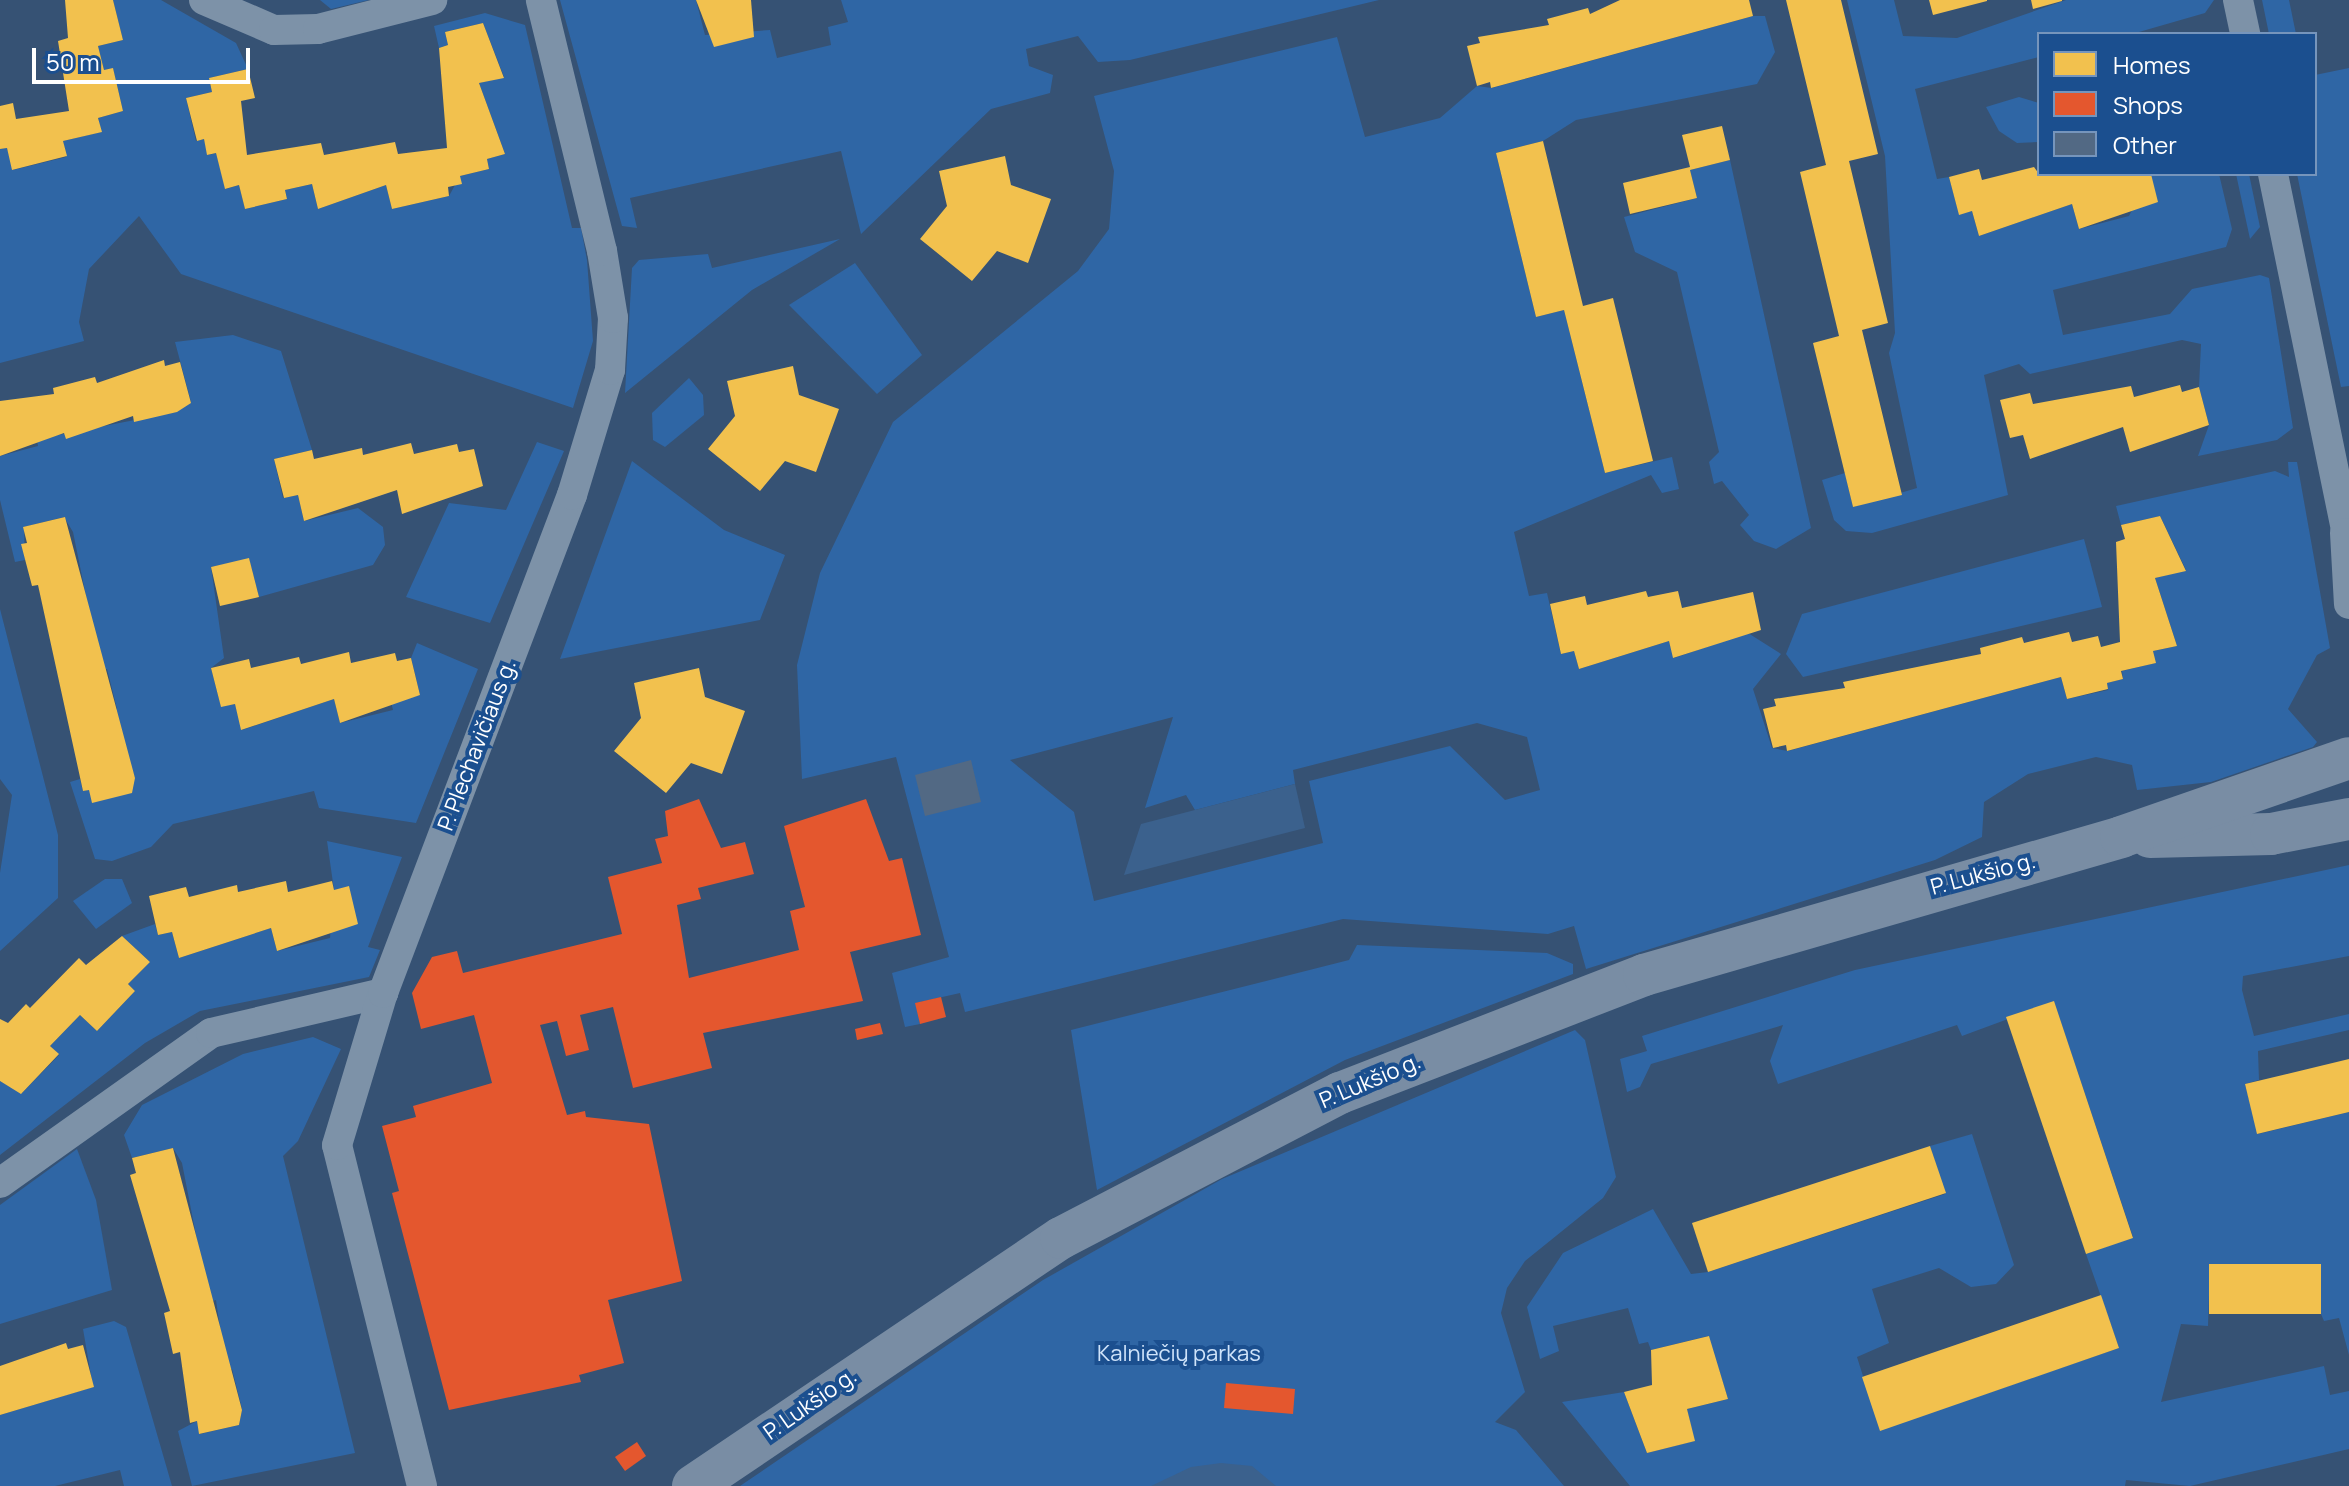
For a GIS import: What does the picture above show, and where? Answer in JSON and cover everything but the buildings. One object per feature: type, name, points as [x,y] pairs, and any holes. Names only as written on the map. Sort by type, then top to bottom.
[{"type":"main road","name":"P. Lukšio g.","points":[[693,1486],[1061,1238],[1340,1093],[1680,963],[2121,837],[2349,758]]},
{"type":"main road","name":"P. Lukšio g.","points":[[2121,837],[2271,834],[2349,819]]},
{"type":"street","points":[[204,0],[274,30],[318,29],[432,0]]},
{"type":"street","name":"P. Plechavičiaus g.","points":[[422,1486],[337,1145],[383,993],[572,495],[610,370],[613,318],[602,251],[541,0]]},
{"type":"street","points":[[2238,0],[2245,32]]},
{"type":"street","points":[[2273,176],[2347,538],[2349,604]]},
{"type":"street","points":[[0,1183],[211,1033],[383,993]]},
{"type":"green space","points":[[113,0],[161,0],[236,43],[248,69],[209,78],[212,92],[186,98],[196,141],[204,139],[208,155],[216,153],[226,189],[239,185],[245,209],[287,199],[285,190],[312,184],[318,209],[386,185],[392,209],[449,196],[460,176],[489,169],[487,159],[505,154],[479,83],[504,77],[483,23],[445,32],[448,45],[439,48],[434,26],[485,13],[525,25],[572,228],[581,228],[587,260],[593,341],[573,408],[181,274],[139,216],[89,269],[79,322],[84,341],[0,363],[0,149],[7,148],[13,170],[66,157],[63,141],[101,132],[98,118],[123,111],[113,69],[104,70],[98,46],[123,40]]},
{"type":"green space","points":[[320,0],[369,0],[331,9]]},
{"type":"green space","points":[[560,0],[696,0],[705,35],[770,30],[777,58],[831,45],[828,27],[848,22],[841,0],[1379,0],[1130,60],[1098,62],[1078,36],[1026,49],[1029,66],[1053,75],[1050,93],[991,109],[861,234],[841,151],[630,198],[637,228],[622,226]]},
{"type":"green space","points":[[1847,0],[1894,0],[1903,36],[1957,38],[2066,0],[2214,0],[2205,13],[2139,32],[2037,32],[2037,58],[1915,89],[1937,179],[1949,177],[1959,214],[1972,211],[1979,236],[2072,204],[2079,229],[2129,216],[2150,176],[2219,176],[2232,229],[2226,247],[2053,290],[2063,335],[2170,314],[2192,289],[2260,275],[2269,278],[2293,428],[2277,440],[2198,456],[2209,425],[2199,387],[2201,344],[2182,340],[2030,374],[2019,364],[1984,375],[2008,495],[1872,533],[1846,531],[1834,520],[1822,480],[1845,473],[1853,507],[1917,488],[1889,353],[1895,333],[1885,156]]},
{"type":"green space","points":[[2262,0],[2289,0],[2296,32],[2269,32]]},
{"type":"green space","points":[[1753,16],[1765,16],[1775,52],[1757,84],[1576,120],[1543,141],[1496,153],[1536,317],[1564,310],[1605,473],[1672,457],[1679,489],[1662,493],[1651,475],[1514,532],[1529,596],[1547,593],[1561,654],[1574,651],[1579,669],[1669,641],[1674,658],[1748,633],[1781,654],[1753,689],[1772,748],[1788,751],[2061,677],[2067,699],[2108,690],[2107,683],[2123,679],[2122,671],[2155,663],[2153,651],[2177,646],[2155,578],[2186,570],[2160,516],[2121,525],[2116,506],[2275,471],[2289,477],[2288,462],[2297,462],[2330,648],[2317,655],[2288,709],[2317,742],[2313,747],[2211,782],[2137,790],[2132,765],[2096,757],[2028,774],[1984,802],[1982,837],[1935,860],[1586,969],[1574,926],[1548,934],[1343,919],[965,1012],[960,993],[916,1003],[920,1024],[905,1027],[892,973],[949,957],[896,757],[802,779],[797,665],[820,573],[893,422],[1078,271],[1109,229],[1114,171],[1094,96],[1337,37],[1365,137],[1440,118],[1477,86],[1492,88]],"holes":[[[1173,717],[1145,808],[1186,795],[1195,810],[1295,784],[1293,770],[1477,723],[1527,737],[1540,790],[1505,800],[1450,746],[1309,781],[1323,843],[1094,901],[1074,812],[1010,760]]]},
{"type":"green space","points":[[2349,68],[2349,386],[2341,387],[2297,176],[2317,176],[2317,75]]},
{"type":"green space","points":[[2019,97],[2037,102],[2037,142],[2017,143],[1999,131],[1986,107]]},
{"type":"green space","points":[[1730,160],[1811,528],[1776,549],[1754,541],[1740,525],[1749,515],[1722,481],[1714,484],[1709,462],[1719,452],[1677,272],[1635,252],[1624,217],[1697,198],[1690,170]]},
{"type":"green space","points":[[2236,176],[2249,176],[2260,227],[2250,239]]},
{"type":"green space","points":[[840,239],[752,290],[625,393],[632,268],[639,260],[708,254],[712,268]]},
{"type":"green space","points":[[855,263],[922,355],[877,394],[789,305]]},
{"type":"green space","points":[[233,335],[281,351],[312,450],[274,459],[283,498],[298,495],[304,521],[358,508],[383,527],[385,545],[373,565],[259,597],[249,559],[211,567],[224,658],[211,668],[221,706],[235,704],[242,730],[334,699],[340,723],[393,710],[391,702],[420,695],[411,658],[417,643],[478,669],[416,823],[319,808],[314,791],[173,824],[151,847],[112,861],[95,859],[70,782],[80,779],[83,791],[135,778],[112,711],[117,709],[107,669],[101,670],[73,532],[64,517],[24,527],[25,560],[15,562],[0,500],[0,456],[38,446],[37,439],[176,412],[191,402],[175,342]]},
{"type":"green space","points":[[689,378],[703,395],[704,415],[665,447],[653,440],[652,413]]},
{"type":"green space","points":[[537,442],[564,451],[490,623],[406,597],[449,503],[506,510]]},
{"type":"green space","points":[[632,461],[724,530],[785,555],[760,620],[560,659]]},
{"type":"green space","points":[[2084,539],[2102,607],[1803,677],[1786,654],[1802,614]]},
{"type":"green space","points":[[0,609],[58,835],[58,898],[0,951],[0,873],[12,795],[0,779]]},
{"type":"green space","points":[[327,841],[402,857],[368,947],[380,950],[369,977],[200,1011],[145,1043],[0,1155],[0,1081],[22,1093],[59,1055],[50,1046],[80,1015],[97,1031],[135,991],[128,984],[150,962],[122,936],[155,924],[158,935],[172,932],[179,958],[271,928],[277,951],[330,938],[334,890]]},
{"type":"green space","points":[[2349,865],[2349,956],[2243,976],[2242,990],[2254,1036],[2349,1014],[2349,1030],[2258,1051],[2259,1080],[2245,1084],[2258,1134],[2349,1112],[2349,1355],[2339,1318],[2324,1321],[2321,1314],[2321,1264],[2210,1264],[2208,1326],[2181,1324],[2161,1402],[2324,1366],[2330,1395],[2349,1391],[2349,1449],[2190,1486],[2126,1480],[2125,1486],[1630,1486],[1562,1402],[1624,1392],[1647,1453],[1694,1441],[1687,1409],[1728,1399],[1708,1336],[1651,1350],[1648,1342],[1639,1344],[1628,1308],[1553,1326],[1559,1351],[1540,1359],[1527,1307],[1563,1253],[1653,1209],[1691,1274],[1708,1272],[1945,1194],[1930,1146],[1972,1134],[2014,1265],[1996,1284],[1971,1287],[1939,1268],[1872,1289],[1889,1343],[1857,1357],[1880,1430],[2119,1348],[2086,1254],[2133,1237],[2054,1002],[1962,1036],[1957,1025],[1778,1084],[1770,1061],[1783,1025],[1651,1064],[1640,1087],[1627,1092],[1620,1059],[1647,1051],[1642,1036],[1855,970]]},
{"type":"green space","points":[[105,879],[122,879],[132,903],[96,929],[73,901]]},
{"type":"green space","points":[[1357,945],[1547,953],[1573,964],[1573,974],[1345,1060],[1097,1190],[1071,1030],[1349,960]]},
{"type":"green space","name":"Kalniečių parkas","points":[[1575,1030],[1585,1040],[1616,1177],[1603,1198],[1525,1261],[1507,1288],[1501,1313],[1525,1392],[1495,1422],[1516,1430],[1564,1486],[740,1486],[1043,1280],[1222,1179]]},
{"type":"green space","points":[[313,1037],[341,1049],[298,1141],[283,1156],[355,1453],[192,1486],[178,1431],[197,1421],[200,1434],[239,1425],[242,1409],[232,1369],[226,1370],[216,1300],[209,1302],[182,1163],[173,1148],[132,1158],[124,1135],[142,1105],[243,1054]]},
{"type":"green space","points":[[77,1149],[96,1200],[112,1290],[0,1324],[0,1205]]},
{"type":"green space","points":[[114,1321],[126,1327],[172,1486],[124,1486],[120,1470],[55,1486],[0,1486],[0,1415],[93,1387],[83,1329]]},
{"type":"shaded area","points":[[1295,784],[1305,828],[1124,875],[1141,824]]},
{"type":"shaded area","points":[[1221,1463],[1252,1466],[1276,1486],[1151,1486],[1191,1467]]}]
